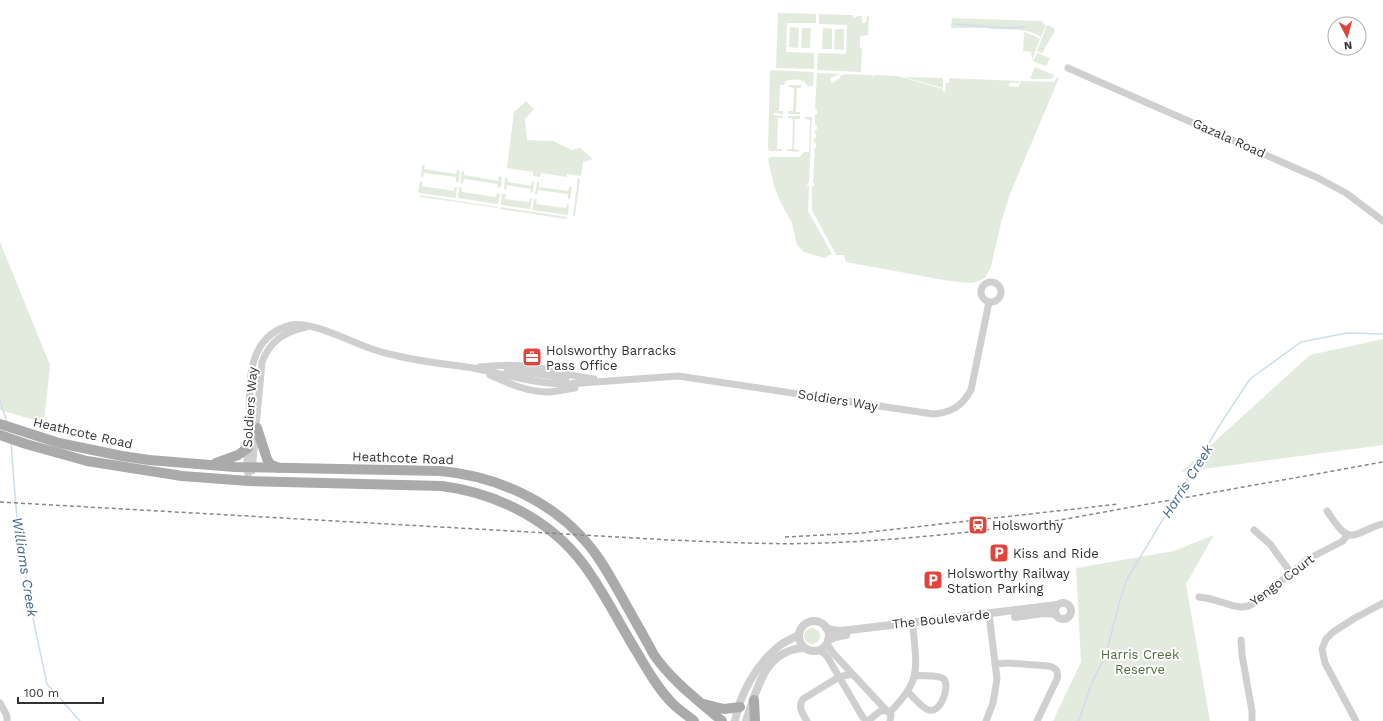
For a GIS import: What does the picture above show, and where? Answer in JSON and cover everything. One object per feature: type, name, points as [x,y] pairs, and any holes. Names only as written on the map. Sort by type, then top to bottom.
[{"type":"main road","name":"Heathcote Road","points":[[0,424],[59,443],[149,460],[210,466],[419,470],[458,473],[479,477],[512,489],[545,507],[570,525],[587,542],[609,575],[654,655],[662,666],[722,721]]},
{"type":"main road","points":[[257,428],[267,459],[270,464],[279,468]]},
{"type":"main road","name":"Heathcote Road","points":[[0,435],[87,461],[117,467],[182,476],[249,481],[406,484],[449,487],[479,494],[513,507],[530,515],[543,524],[562,540],[577,557],[591,575],[645,666],[660,688],[672,703],[694,721]]},
{"type":"main road","points":[[210,466],[238,455],[248,448]]},
{"type":"main road","points":[[754,700],[755,721]]},
{"type":"main road","points":[[702,704],[724,709],[740,707]]},
{"type":"street","name":"Gazala Road","points":[[1068,68],[1318,178],[1346,193],[1383,221]]},
{"type":"street","name":"Soldiers Way","points":[[472,368],[496,366],[537,368],[567,375],[606,381],[678,376],[926,413],[942,414],[961,404],[971,390],[989,302]]},
{"type":"street","name":"Soldiers Way","points":[[250,467],[248,448],[251,370],[258,350],[274,332],[299,324],[400,357],[472,368],[524,389],[540,392],[598,384],[606,381]]},
{"type":"street","name":"Soldiers Way","points":[[250,467],[257,428],[260,374],[265,355],[275,341],[287,332],[312,327]]},
{"type":"street","points":[[249,481],[250,467]]},
{"type":"street","points":[[1327,511],[1346,534],[1350,535],[1356,535],[1372,527],[1383,524]]},
{"type":"street","points":[[1254,530],[1270,544],[1291,573]]},
{"type":"street","name":"Yengo Court","points":[[1199,598],[1214,600],[1237,607],[1251,605],[1308,558],[1343,541],[1346,534]]},
{"type":"street","points":[[1061,603],[1066,604],[1071,608],[1071,613],[1064,619],[1060,618],[1056,614],[1055,610],[1057,606],[1061,603]]},
{"type":"street","points":[[1356,721],[1325,663],[1322,654],[1324,644],[1332,632],[1383,603]]},
{"type":"street","name":"The Boulevarde","points":[[827,642],[839,636],[913,628],[1057,606]]},
{"type":"street","name":"The Boulevarde","points":[[826,628],[840,631],[990,617],[1043,613],[1056,614]]},
{"type":"street","points":[[986,721],[993,703],[997,679],[990,617]]},
{"type":"street","points":[[735,721],[751,679],[766,659],[781,645],[798,635],[803,625],[809,622],[820,622],[826,628],[828,632],[827,642],[833,653],[891,716]]},
{"type":"street","points":[[891,716],[908,692],[915,675],[916,660],[913,628]]},
{"type":"street","points":[[798,635],[804,648]]},
{"type":"street","points":[[1241,640],[1242,655],[1252,711],[1252,721]]},
{"type":"street","points":[[746,721],[762,678],[771,664],[790,650],[804,648],[813,651],[819,650],[827,642]]},
{"type":"street","points":[[819,650],[828,658],[862,716],[867,721],[879,712],[891,716]]},
{"type":"street","points":[[995,664],[1008,663],[1052,666],[1056,669],[1058,673],[1057,679],[1037,721]]},
{"type":"street","points":[[807,721],[801,709],[801,702],[805,697],[839,677],[852,674]]},
{"type":"street","points":[[908,692],[928,710],[931,711],[937,709],[941,704],[947,687],[944,679],[940,677],[923,677],[915,675]]},
{"type":"street","points":[[0,703],[7,716],[7,721]]},
{"type":"street","points":[[1252,711],[1256,721]]},
{"type":"green space","points":[[778,13],[816,14],[816,23],[787,23],[786,52],[814,53],[814,69],[776,68]]},
{"type":"green space","points":[[819,14],[853,15],[853,18],[862,16],[862,23],[866,23],[867,16],[869,16],[868,35],[860,36],[860,48],[862,48],[861,72],[817,70],[818,53],[846,54],[847,25],[819,24]]},
{"type":"green space","points":[[952,18],[1042,21],[1046,25],[1041,37],[1022,30],[951,28]]},
{"type":"green space","points":[[1047,25],[1054,28],[1055,31],[1042,53],[1037,51]]},
{"type":"green space","points":[[790,27],[799,28],[798,48],[789,47]]},
{"type":"green space","points":[[802,28],[811,28],[810,48],[801,48]]},
{"type":"green space","points":[[823,28],[832,29],[832,49],[822,49]]},
{"type":"green space","points":[[835,29],[844,29],[844,50],[834,49]]},
{"type":"green space","points":[[1024,32],[1040,39],[1032,60],[1031,52],[1023,51]]},
{"type":"green space","points":[[1037,53],[1050,58],[1047,65],[1045,66],[1033,61]]},
{"type":"green space","points":[[1035,67],[1054,75],[1052,79],[1030,79]]},
{"type":"green space","points":[[770,70],[814,72],[813,86],[807,86],[806,83],[801,80],[786,81],[784,85],[780,85],[779,111],[783,111],[783,114],[774,113],[773,115],[783,116],[783,118],[778,118],[777,149],[782,149],[782,151],[770,151],[768,149]]},
{"type":"green space","points":[[817,73],[840,74],[830,78],[832,83],[840,78],[840,76],[845,74],[873,75],[873,78],[874,75],[898,76],[943,89],[943,92],[945,92],[946,83],[949,83],[949,78],[1019,81],[1018,84],[1011,82],[1008,86],[1018,87],[1021,81],[1054,82],[1057,77],[1059,78],[1010,194],[1001,223],[991,267],[985,278],[972,283],[949,281],[846,262],[844,255],[836,255],[812,210],[812,186],[814,186],[815,157],[814,148],[816,148],[814,138],[816,138],[816,134],[814,134],[815,130],[817,129],[817,125],[815,125],[815,114],[817,114],[817,109],[815,109]]},
{"type":"green space","points":[[904,77],[943,78],[943,88]]},
{"type":"green space","points":[[789,85],[801,85],[801,88],[797,88],[796,112],[800,112],[800,114],[788,114],[788,111],[793,111],[794,88],[789,87]]},
{"type":"green space","points":[[526,101],[534,109],[525,119],[527,140],[553,141],[572,150],[580,148],[593,159],[583,162],[581,176],[567,174],[567,177],[541,173],[540,177],[533,176],[533,172],[507,168],[514,112]]},
{"type":"green space","points":[[788,116],[800,116],[800,119],[795,119],[794,149],[799,150],[799,152],[787,151],[787,149],[792,149],[793,119],[788,118]]},
{"type":"green space","points":[[805,117],[812,117],[809,183],[807,186],[809,186],[808,211],[832,254],[824,258],[804,252],[797,245],[792,223],[774,186],[768,159],[770,157],[799,157],[804,152],[809,152],[810,120],[805,119]]},
{"type":"green space","points":[[422,165],[425,165],[424,169],[456,174],[457,170],[460,170],[459,181],[456,182],[456,177],[424,173],[423,177],[421,177]]},
{"type":"green space","points":[[462,171],[464,171],[464,175],[498,181],[499,176],[502,177],[501,187],[497,188],[498,184],[464,179],[463,183],[460,183]]},
{"type":"green space","points":[[505,177],[508,178],[508,182],[531,186],[532,181],[534,182],[533,192],[530,193],[531,189],[507,185],[506,190],[504,189]]},
{"type":"green space","points":[[578,178],[580,179],[575,216],[573,216]]},
{"type":"green space","points":[[421,181],[422,186],[454,191],[455,187],[457,187],[456,198],[420,193],[418,191]]},
{"type":"green space","points":[[537,182],[539,182],[539,187],[568,191],[569,187],[572,187],[570,199],[568,199],[568,194],[538,190],[537,194],[535,194]]},
{"type":"green space","points":[[459,187],[462,188],[462,192],[496,197],[497,193],[500,194],[498,204],[458,198]]},
{"type":"green space","points":[[502,194],[506,194],[505,199],[529,202],[530,198],[532,198],[530,209],[501,205]]},
{"type":"green space","points":[[419,195],[498,207],[498,208],[421,197]]},
{"type":"green space","points":[[534,199],[537,199],[536,204],[566,208],[567,204],[569,204],[568,215],[532,210]]},
{"type":"green space","points":[[500,207],[568,217],[566,219],[500,209]]},
{"type":"green space","points":[[0,242],[50,365],[44,423],[0,410]]},
{"type":"green space","points":[[1383,339],[1383,445],[1181,472],[1310,355]]},
{"type":"green space","name":"Harris Creek Reserve","points":[[1214,535],[1186,584],[1210,721],[1053,721],[1081,662],[1076,568],[1174,551]]},
{"type":"green space","points":[[812,628],[818,630],[820,636],[818,642],[812,644],[806,642],[804,636],[806,630]]},
{"type":"waterway","points":[[954,24],[1003,28],[1025,27]]},
{"type":"waterway","name":"Harris Creek","points":[[1079,721],[1091,685],[1106,654],[1127,579],[1221,423],[1250,379],[1301,342],[1347,333],[1383,334]]},
{"type":"waterway","name":"Williams Creek","points":[[0,401],[7,422]]},
{"type":"waterway","name":"Williams Creek","points":[[11,443],[18,532],[31,609],[47,684],[80,721]]},
{"type":"railway","points":[[0,502],[670,540],[805,544],[939,535],[1054,521],[1383,462]]},
{"type":"railway","points":[[785,537],[861,533],[1119,504]]},
{"type":"place","name":"Holsworthy Barracks Pass Office","points":[[532,357]]},
{"type":"place","name":"Holsworthy","points":[[978,525]]},
{"type":"place","name":"Kiss and Ride","points":[[999,553]]},
{"type":"place","name":"Holsworthy Railway Station Parking","points":[[933,580]]}]
